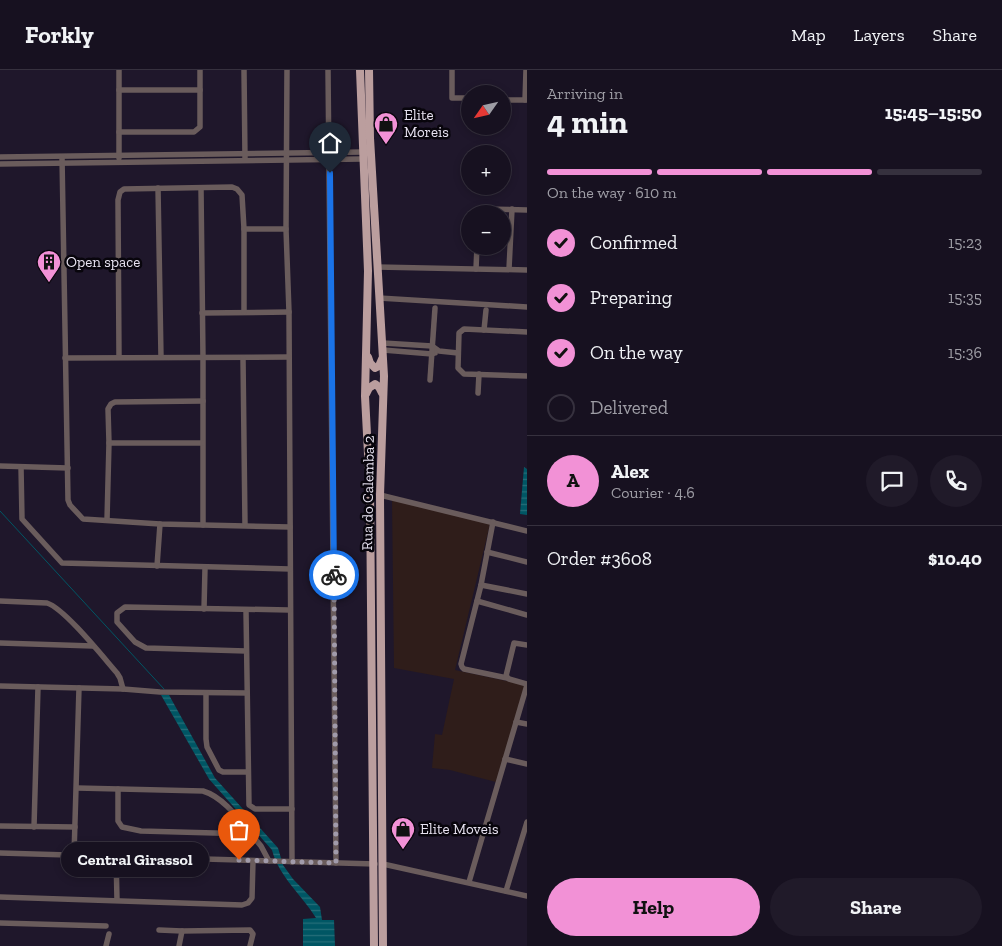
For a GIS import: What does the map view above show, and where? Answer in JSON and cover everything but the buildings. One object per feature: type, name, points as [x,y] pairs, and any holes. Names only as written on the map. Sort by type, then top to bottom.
[{"type":"main road","name":"Rua do Calemba 2","points":[[360,70],[368,271],[365,396],[370,492],[379,864],[383,946]]},
{"type":"main road","name":"Rua do Calemba 2","points":[[369,70],[370,138],[383,350],[384,398],[380,495],[379,864],[374,946]]},
{"type":"main road","points":[[367,356],[375,368],[380,366],[383,350]]},
{"type":"main road","points":[[365,396],[368,388],[375,384],[379,387],[384,398]]},
{"type":"street","points":[[119,70],[120,162]]},
{"type":"street","points":[[119,132],[194,132],[200,127],[200,70]]},
{"type":"street","points":[[244,70],[245,158]]},
{"type":"street","points":[[287,70],[286,229],[289,312],[292,862]]},
{"type":"street","points":[[328,70],[336,863]]},
{"type":"street","points":[[452,70],[452,98],[461,98]]},
{"type":"street","points":[[511,100],[526,100],[526,70]]},
{"type":"street","points":[[119,90],[200,90]]},
{"type":"street","points":[[0,164],[119,155],[245,158],[363,156]]},
{"type":"street","points":[[0,158],[120,162],[245,158]]},
{"type":"street","points":[[62,160],[68,500],[70,506],[82,518],[160,524],[290,527]]},
{"type":"street","points":[[119,356],[118,196],[120,192],[127,188],[232,187],[239,190],[242,195],[244,229],[244,312]]},
{"type":"street","points":[[158,188],[161,357]]},
{"type":"street","points":[[201,188],[203,525]]},
{"type":"street","points":[[509,269],[512,210],[527,210]]},
{"type":"street","points":[[244,229],[286,229]]},
{"type":"street","points":[[476,269],[477,255]]},
{"type":"street","points":[[377,267],[527,270]]},
{"type":"street","points":[[379,298],[527,307]]},
{"type":"street","points":[[430,380],[435,308]]},
{"type":"street","points":[[484,330],[486,310]]},
{"type":"street","points":[[202,313],[289,312]]},
{"type":"street","points":[[527,332],[464,329],[459,333],[458,353],[458,368],[464,374],[527,376]]},
{"type":"street","points":[[383,350],[432,346],[439,351]]},
{"type":"street","points":[[383,350],[432,354],[439,351],[458,353]]},
{"type":"street","points":[[65,358],[119,356],[203,358],[288,357]]},
{"type":"street","points":[[243,358],[246,525]]},
{"type":"street","points":[[478,393],[479,374]]},
{"type":"street","points":[[107,520],[110,443],[108,409],[113,402],[203,401]]},
{"type":"street","points":[[110,443],[202,443]]},
{"type":"street","points":[[0,466],[68,468]]},
{"type":"street","points":[[21,467],[22,519],[62,563],[290,569]]},
{"type":"street","points":[[380,495],[527,531]]},
{"type":"street","points":[[469,882],[527,684],[462,667],[461,664],[477,601],[493,522]]},
{"type":"street","points":[[157,566],[160,524]]},
{"type":"street","points":[[487,552],[527,562]]},
{"type":"street","points":[[204,609],[205,568]]},
{"type":"street","points":[[480,585],[527,594]]},
{"type":"street","points":[[0,601],[47,603],[53,605],[117,673],[123,689]]},
{"type":"street","points":[[477,601],[527,615]]},
{"type":"street","points":[[246,651],[146,648],[136,642],[117,622],[117,613],[126,607],[290,610]]},
{"type":"street","points":[[246,610],[246,693],[250,807],[255,809],[292,809]]},
{"type":"street","points":[[507,678],[514,643],[527,645]]},
{"type":"street","points":[[0,644],[93,646]]},
{"type":"street","points":[[0,686],[246,693]]},
{"type":"street","points":[[34,827],[38,687]]},
{"type":"street","points":[[74,855],[79,688]]},
{"type":"street","points":[[206,693],[207,747],[218,770],[223,772],[248,772]]},
{"type":"street","points":[[516,722],[527,724]]},
{"type":"street","points":[[505,759],[527,764]]},
{"type":"street","points":[[77,788],[203,791],[211,793],[256,837],[275,861]]},
{"type":"street","points":[[118,788],[118,821],[122,827],[141,831],[251,834]]},
{"type":"street","points":[[506,890],[525,836],[527,822]]},
{"type":"street","points":[[0,826],[75,827]]},
{"type":"street","points":[[0,853],[379,864],[527,896]]},
{"type":"street","points":[[116,856],[117,900]]},
{"type":"street","points":[[0,897],[245,905],[252,898],[253,861]]},
{"type":"street","points":[[0,922],[106,926]]},
{"type":"street","points":[[159,930],[250,930],[253,934],[250,946]]},
{"type":"street","points":[[179,946],[182,931]]},
{"type":"street","points":[[106,946],[109,934]]},
{"type":"shaded area","points":[[392,499],[490,524],[455,670],[525,685],[496,782],[450,770],[432,768],[435,734],[442,735],[454,679],[394,668]]},
{"type":"water","points":[[524,467],[527,469],[527,515],[520,514]]},
{"type":"water","points":[[161,695],[169,695],[215,778],[278,848],[283,865],[293,879],[320,907],[322,920],[334,920],[335,946],[303,946],[303,919],[316,918],[285,877],[275,860],[272,850],[209,779]]},
{"type":"waterway","points":[[0,511],[164,689]]},
{"type":"way so far","points":[[239,860],[336,863],[334,575]]},
{"type":"place","name":"Elite Moreis","points":[[386,145]]},
{"type":"place","name":"Open space","points":[[49,283]]},
{"type":"place","name":"Elite Moveis","points":[[403,850]]},
{"type":"place","name":"Central Girassol","points":[[239,860]]},
{"type":"route","points":[[330,173],[334,575]]}]
